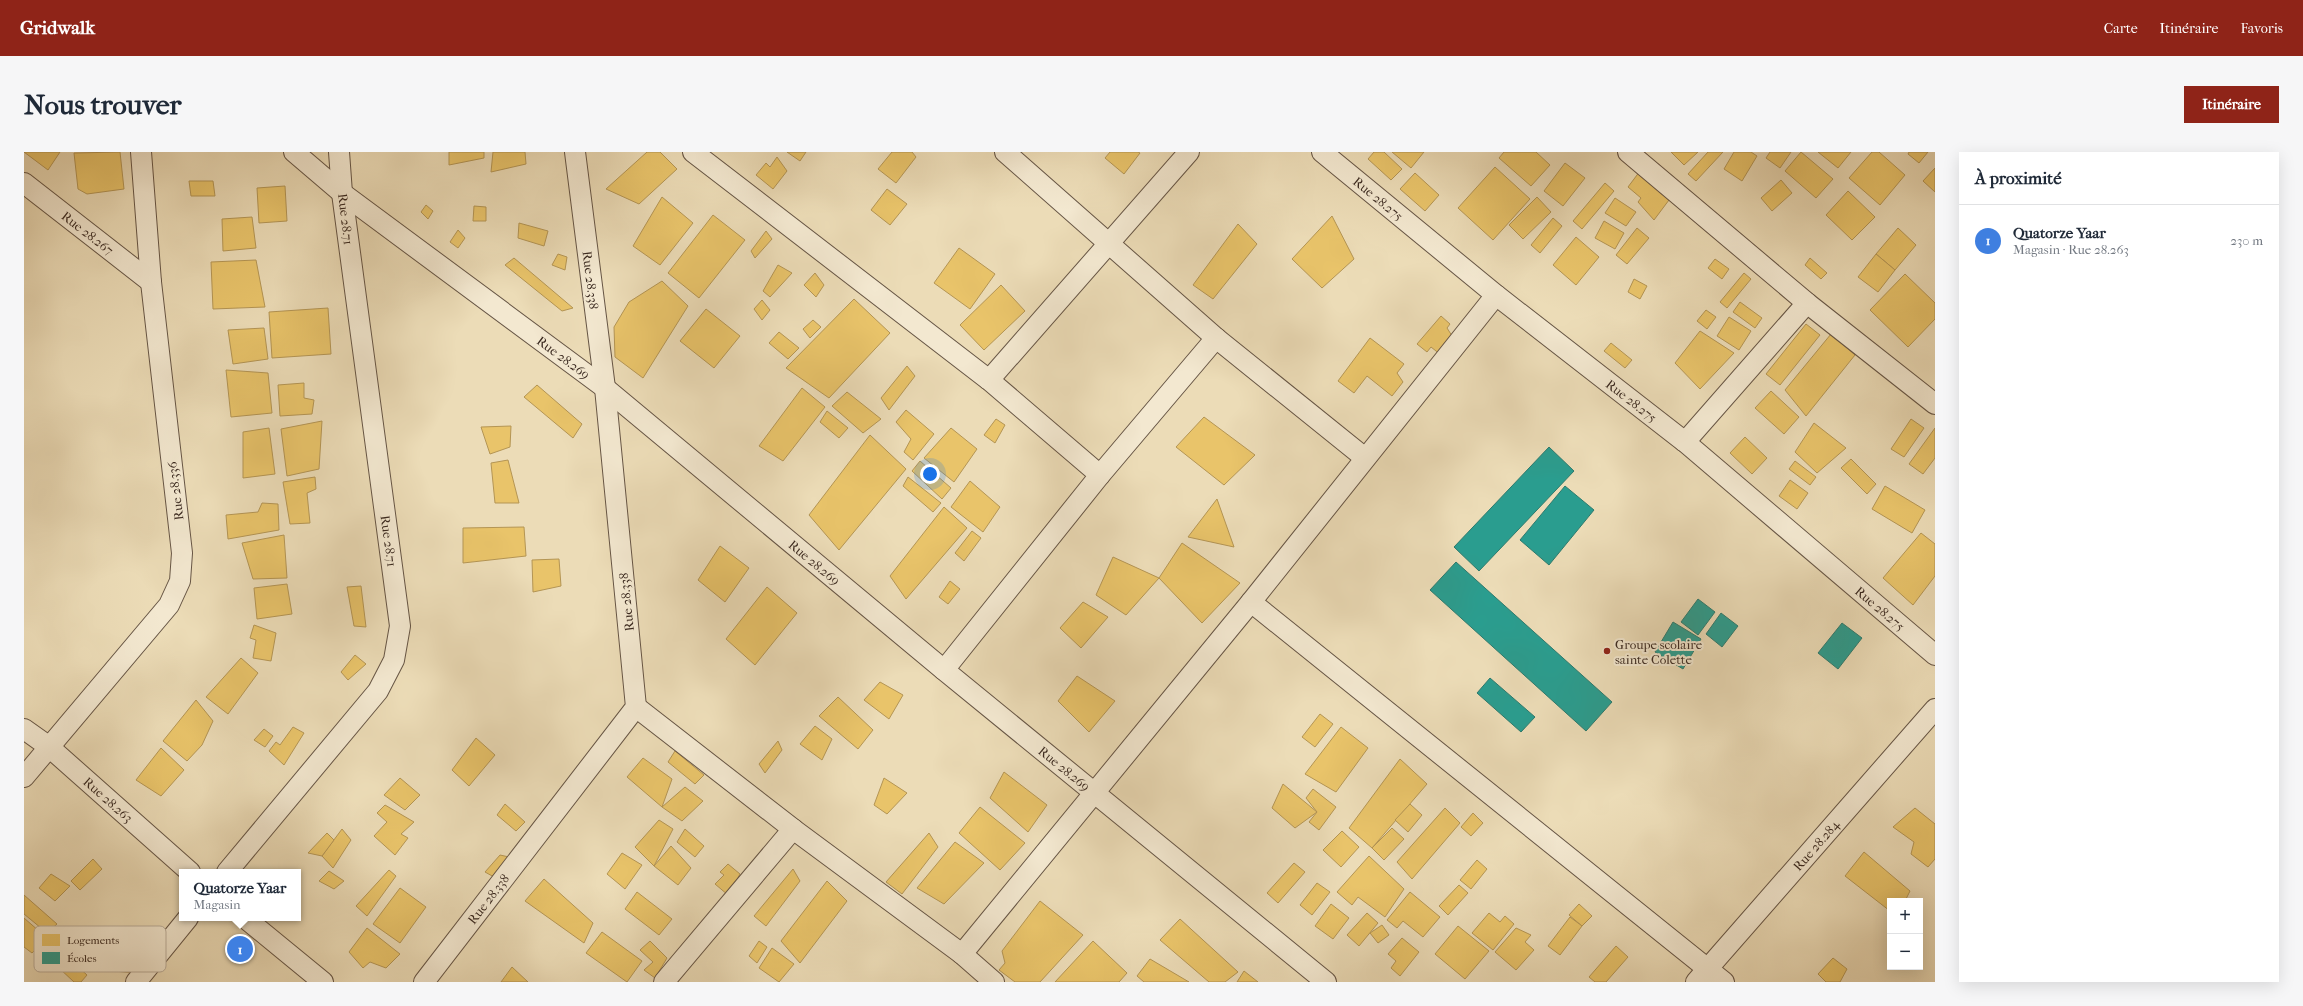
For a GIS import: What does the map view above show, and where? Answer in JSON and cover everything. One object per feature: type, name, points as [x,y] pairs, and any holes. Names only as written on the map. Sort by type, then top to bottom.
[{"type":"street","name":"Rue 28.336","points":[[24,777],[48,746],[169,605],[180,581],[182,553],[151,282],[141,152]]},
{"type":"street","name":"Rue 28.269","points":[[294,152],[342,193],[605,388],[944,670],[1326,982]]},
{"type":"street","name":"Rue 28.71","points":[[230,869],[378,691],[394,660],[400,626],[342,193],[340,152]]},
{"type":"street","name":"Rue 28.338","points":[[424,982],[636,707],[605,388],[575,152]]},
{"type":"street","points":[[693,152],[989,380],[1100,475]]},
{"type":"street","points":[[1005,152],[1216,338],[1365,458]]},
{"type":"street","points":[[989,380],[1188,152]]},
{"type":"street","name":"Rue 28.275","points":[[1322,152],[1496,295],[1685,442],[1935,655]]},
{"type":"street","points":[[1628,152],[1807,303],[1935,403]]},
{"type":"street","name":"Rue 28.267","points":[[24,184],[151,282]]},
{"type":"street","points":[[962,954],[1251,602],[1496,295]]},
{"type":"street","points":[[1685,442],[1807,303]]},
{"type":"street","points":[[944,670],[1100,475],[1216,338]]},
{"type":"street","points":[[1251,602],[1702,975],[1724,982]]},
{"type":"street","points":[[636,707],[793,829],[962,954],[994,982]]},
{"type":"street","name":"Rue 28.284","points":[[1702,975],[1935,709]]},
{"type":"street","name":"Rue 28.263","points":[[24,729],[48,746],[187,869]]},
{"type":"street","points":[[664,982],[793,829]]},
{"type":"street","points":[[166,945],[186,921]]},
{"type":"street","points":[[249,921],[323,982]]},
{"type":"street","points":[[136,982],[144,972]]},
{"type":"building: Logements","points":[[24,152],[60,152],[48,170]]},
{"type":"building: Logements","points":[[120,152],[124,189],[87,194],[78,189],[74,153]]},
{"type":"building: Logements","points":[[449,152],[484,152],[484,158],[449,165]]},
{"type":"building: Logements","points":[[493,152],[525,152],[526,164],[491,172]]},
{"type":"building: Logements","points":[[647,152],[660,152],[677,169],[639,204],[606,189]]},
{"type":"building: Logements","points":[[787,152],[806,152],[800,161]]},
{"type":"building: Logements","points":[[892,152],[912,152],[916,157],[896,183],[878,169]]},
{"type":"building: Logements","points":[[1110,152],[1140,153],[1124,174],[1105,158]]},
{"type":"building: Logements","points":[[1374,152],[1384,152],[1402,169],[1391,180],[1368,159]]},
{"type":"building: Logements","points":[[1392,152],[1424,152],[1411,168]]},
{"type":"building: Logements","points":[[1504,152],[1536,152],[1550,165],[1531,186],[1499,158]]},
{"type":"building: Logements","points":[[1671,152],[1698,152],[1684,165]]},
{"type":"building: Logements","points":[[1708,152],[1723,152],[1696,181],[1688,174]]},
{"type":"building: Logements","points":[[1734,152],[1751,152],[1757,156],[1742,181],[1724,169]]},
{"type":"building: Logements","points":[[1770,152],[1791,152],[1780,168],[1766,158]]},
{"type":"building: Logements","points":[[1801,152],[1833,179],[1816,198],[1785,171]]},
{"type":"building: Logements","points":[[1818,152],[1851,152],[1838,168]]},
{"type":"building: Logements","points":[[1872,152],[1879,152],[1905,175],[1880,205],[1849,178]]},
{"type":"building: Logements","points":[[1909,152],[1928,152],[1919,163],[1908,154]]},
{"type":"building: Logements","points":[[777,157],[787,171],[773,189],[756,175],[766,163],[770,167]]},
{"type":"building: Logements","points":[[1565,163],[1585,178],[1563,206],[1544,191]]},
{"type":"building: Logements","points":[[1495,167],[1530,199],[1493,240],[1458,208]]},
{"type":"building: Logements","points":[[1935,168],[1935,192],[1923,181]]},
{"type":"building: Logements","points":[[1640,171],[1672,196],[1654,220],[1638,202],[1641,198],[1628,187]]},
{"type":"building: Logements","points":[[1415,173],[1439,195],[1425,211],[1400,189]]},
{"type":"building: Logements","points":[[1781,180],[1792,193],[1772,211],[1761,198]]},
{"type":"building: Logements","points":[[189,181],[213,181],[215,196],[191,196]]},
{"type":"building: Logements","points":[[1605,183],[1614,191],[1582,229],[1573,221]]},
{"type":"building: Logements","points":[[285,186],[287,221],[259,223],[257,188]]},
{"type":"building: Logements","points":[[887,189],[907,204],[890,225],[871,210]]},
{"type":"building: Logements","points":[[1848,191],[1875,217],[1852,240],[1826,215]]},
{"type":"building: Logements","points":[[662,197],[693,223],[660,265],[633,246]]},
{"type":"building: Logements","points":[[1537,197],[1551,212],[1523,239],[1509,225]]},
{"type":"building: Logements","points":[[1615,198],[1636,212],[1626,226],[1605,213]]},
{"type":"building: Logements","points":[[426,205],[433,211],[428,219],[421,212]]},
{"type":"building: Logements","points":[[474,206],[486,207],[486,221],[473,221]]},
{"type":"building: Logements","points":[[713,215],[745,240],[699,298],[668,273]]},
{"type":"building: Logements","points":[[1332,216],[1354,259],[1322,288],[1292,259]]},
{"type":"building: Logements","points":[[252,217],[256,248],[223,251],[222,219]]},
{"type":"building: Logements","points":[[1553,218],[1562,226],[1540,253],[1531,245]]},
{"type":"building: Logements","points":[[1604,221],[1624,233],[1615,249],[1595,238]]},
{"type":"building: Logements","points":[[519,223],[548,231],[544,246],[518,238]]},
{"type":"building: Logements","points":[[1238,224],[1257,244],[1213,299],[1193,285]]},
{"type":"building: Logements","points":[[1637,228],[1649,238],[1627,264],[1616,255]]},
{"type":"building: Logements","points":[[1898,228],[1916,245],[1895,270],[1876,254]]},
{"type":"building: Logements","points":[[458,230],[465,238],[458,248],[450,242]]},
{"type":"building: Logements","points":[[766,231],[772,239],[755,258],[751,251]]},
{"type":"building: Logements","points":[[1576,237],[1599,257],[1576,285],[1553,265]]},
{"type":"building: Logements","points":[[959,248],[995,274],[970,309],[934,283]]},
{"type":"building: Logements","points":[[558,254],[567,257],[565,270],[552,265]]},
{"type":"building: Logements","points":[[1876,254],[1895,270],[1878,292],[1858,277]]},
{"type":"building: Logements","points":[[514,258],[573,308],[562,311],[505,265]]},
{"type":"building: Logements","points":[[1810,258],[1827,273],[1821,279],[1805,265]]},
{"type":"building: Logements","points":[[1715,259],[1729,269],[1722,279],[1708,268]]},
{"type":"building: Logements","points":[[256,260],[265,307],[213,309],[211,262]]},
{"type":"building: Logements","points":[[778,265],[792,273],[770,297],[763,291]]},
{"type":"building: Logements","points":[[815,273],[824,285],[816,297],[804,285]]},
{"type":"building: Logements","points":[[1744,273],[1751,279],[1727,308],[1720,302]]},
{"type":"building: Logements","points":[[1905,274],[1935,303],[1935,319],[1908,347],[1870,310]]},
{"type":"building: Logements","points":[[1634,279],[1647,286],[1640,299],[1628,292]]},
{"type":"building: Logements","points":[[662,281],[688,306],[643,378],[615,357],[614,327],[629,302]]},
{"type":"building: Logements","points":[[1001,285],[1025,311],[984,350],[960,325]]},
{"type":"building: Logements","points":[[854,299],[890,333],[829,398],[786,368]]},
{"type":"building: Logements","points":[[762,300],[770,310],[762,320],[754,309]]},
{"type":"building: Logements","points":[[1740,302],[1762,318],[1755,328],[1733,312]]},
{"type":"building: Logements","points":[[328,308],[331,354],[272,358],[269,312]]},
{"type":"building: Logements","points":[[706,309],[740,336],[714,368],[680,341]]},
{"type":"building: Logements","points":[[1706,310],[1716,317],[1707,329],[1697,321]]},
{"type":"building: Logements","points":[[1441,316],[1450,324],[1447,328],[1454,339],[1441,355],[1431,347],[1427,352],[1417,344]]},
{"type":"building: Logements","points":[[1729,317],[1751,331],[1739,350],[1717,336]]},
{"type":"building: Logements","points":[[813,320],[821,327],[810,338],[803,329]]},
{"type":"building: Logements","points":[[1806,324],[1820,335],[1780,385],[1766,374]]},
{"type":"building: Logements","points":[[264,328],[268,359],[233,364],[228,330]]},
{"type":"building: Logements","points":[[1700,331],[1734,353],[1700,389],[1675,363]]},
{"type":"building: Logements","points":[[779,332],[799,348],[788,359],[769,343]]},
{"type":"building: Logements","points":[[1831,334],[1855,355],[1806,416],[1785,390]]},
{"type":"building: Logements","points":[[1370,338],[1404,364],[1397,373],[1403,382],[1392,396],[1367,376],[1354,393],[1338,381]]},
{"type":"building: Logements","points":[[1611,343],[1632,360],[1625,368],[1604,351]]},
{"type":"building: Logements","points":[[907,366],[915,376],[889,410],[881,398]]},
{"type":"building: Logements","points":[[226,370],[268,373],[272,413],[231,417]]},
{"type":"building: Logements","points":[[304,383],[304,398],[314,400],[312,414],[280,416],[278,385]]},
{"type":"building: Logements","points":[[537,385],[582,424],[573,438],[524,397]]},
{"type":"building: Logements","points":[[802,388],[825,407],[783,461],[759,446]]},
{"type":"building: Logements","points":[[1771,391],[1799,417],[1784,434],[1755,408]]},
{"type":"building: Logements","points":[[847,392],[881,419],[863,433],[832,406]]},
{"type":"building: Logements","points":[[906,410],[934,434],[913,460],[904,452],[911,439],[896,422]]},
{"type":"building: Logements","points":[[827,411],[848,428],[839,438],[820,422]]},
{"type":"building: Logements","points":[[1204,417],[1255,455],[1224,485],[1176,447]]},
{"type":"building: Logements","points":[[996,419],[1005,425],[995,443],[984,435]]},
{"type":"building: Logements","points":[[1911,419],[1924,428],[1904,457],[1891,449]]},
{"type":"building: Logements","points":[[322,421],[319,469],[287,476],[281,429]]},
{"type":"building: Logements","points":[[1814,423],[1846,448],[1817,473],[1795,452]]},
{"type":"building: Logements","points":[[511,426],[510,447],[490,454],[481,427]]},
{"type":"building: Logements","points":[[269,428],[275,474],[243,478],[243,432]]},
{"type":"building: Logements","points":[[951,428],[977,449],[954,482],[924,458]]},
{"type":"building: Logements","points":[[1935,428],[1935,458],[1923,474],[1909,464]]},
{"type":"building: Logements","points":[[870,435],[906,469],[839,550],[809,515]]},
{"type":"building: Logements","points":[[1745,437],[1767,458],[1752,474],[1730,453]]},
{"type":"building: Logements","points":[[1851,459],[1876,484],[1867,494],[1841,468]]},
{"type":"building: Logements","points":[[508,460],[519,503],[495,503],[491,463]]},
{"type":"building: Logements","points":[[920,461],[951,488],[942,499],[912,471]]},
{"type":"building: Logements","points":[[1795,461],[1816,477],[1810,485],[1789,469]]},
{"type":"building: Logements","points":[[315,477],[316,489],[307,493],[310,523],[290,524],[283,482]]},
{"type":"building: Logements","points":[[908,477],[941,503],[933,512],[903,486]]},
{"type":"building: Logements","points":[[1790,480],[1808,493],[1797,509],[1779,496]]},
{"type":"building: Logements","points":[[970,481],[1000,507],[983,532],[951,507]]},
{"type":"building: Logements","points":[[1885,486],[1925,510],[1912,533],[1872,509]]},
{"type":"building: Logements","points":[[1217,499],[1234,547],[1188,537]]},
{"type":"building: Logements","points":[[262,503],[278,504],[279,530],[228,539],[226,515],[258,512]]},
{"type":"building: Logements","points":[[944,507],[967,528],[906,599],[890,576]]},
{"type":"building: Logements","points":[[524,527],[526,556],[463,563],[463,528]]},
{"type":"building: Logements","points":[[972,531],[981,538],[964,561],[955,553]]},
{"type":"building: Logements","points":[[1921,533],[1935,544],[1935,576],[1913,605],[1883,578]]},
{"type":"building: Logements","points":[[284,535],[287,578],[253,579],[242,543]]},
{"type":"building: Logements","points":[[1182,543],[1240,583],[1202,623],[1159,578]]},
{"type":"building: Logements","points":[[720,546],[749,568],[725,602],[698,580]]},
{"type":"building: Logements","points":[[1113,557],[1159,578],[1126,615],[1096,595]]},
{"type":"building: Logements","points":[[559,559],[561,586],[533,592],[532,560]]},
{"type":"building: Logements","points":[[950,581],[960,589],[948,604],[939,597]]},
{"type":"building: Logements","points":[[287,584],[292,614],[257,619],[254,588]]},
{"type":"building: Logements","points":[[361,586],[366,627],[354,626],[347,587]]},
{"type":"building: Logements","points":[[767,587],[797,613],[755,665],[726,639]]},
{"type":"building: Logements","points":[[1083,602],[1108,617],[1081,648],[1060,628]]},
{"type":"building: Logements","points":[[254,625],[276,633],[271,661],[253,658],[256,640],[250,638]]},
{"type":"building: Logements","points":[[355,655],[366,664],[348,680],[341,672]]},
{"type":"building: Logements","points":[[241,658],[258,673],[228,714],[206,697]]},
{"type":"building: Logements","points":[[1077,676],[1115,701],[1089,732],[1058,701]]},
{"type":"building: Logements","points":[[880,682],[903,695],[889,719],[864,700]]},
{"type":"building: Logements","points":[[838,697],[873,730],[858,749],[819,716]]},
{"type":"building: Logements","points":[[196,700],[213,721],[202,745],[187,761],[163,741]]},
{"type":"building: Logements","points":[[1320,714],[1333,724],[1315,747],[1302,737]]},
{"type":"building: Logements","points":[[815,726],[832,739],[822,760],[800,744]]},
{"type":"building: Logements","points":[[293,727],[304,733],[284,765],[269,751],[276,742],[280,745]]},
{"type":"building: Logements","points":[[1341,727],[1368,748],[1336,792],[1305,774]]},
{"type":"building: Logements","points":[[264,729],[273,736],[265,747],[254,740]]},
{"type":"building: Logements","points":[[476,738],[495,755],[469,786],[452,770]]},
{"type":"building: Logements","points":[[778,741],[782,750],[765,773],[759,764]]},
{"type":"building: Logements","points":[[161,748],[184,770],[161,796],[136,780]]},
{"type":"building: Logements","points":[[675,751],[704,775],[695,784],[668,762]]},
{"type":"building: Logements","points":[[643,758],[672,779],[662,807],[627,777]]},
{"type":"building: Logements","points":[[1400,759],[1427,784],[1372,848],[1349,828]]},
{"type":"building: Logements","points":[[1004,772],[1047,805],[1028,832],[990,798]]},
{"type":"building: Logements","points":[[400,778],[420,795],[405,810],[384,795]]},
{"type":"building: Logements","points":[[884,778],[907,793],[887,814],[874,805]]},
{"type":"building: Logements","points":[[1283,784],[1317,812],[1295,828],[1272,808]]},
{"type":"building: Logements","points":[[685,787],[703,801],[682,821],[662,807]]},
{"type":"building: Logements","points":[[1313,789],[1336,807],[1319,830],[1309,822],[1317,812],[1306,798]]},
{"type":"building: Logements","points":[[505,804],[525,822],[516,831],[497,815]]},
{"type":"building: Logements","points":[[1410,804],[1422,815],[1408,832],[1395,820]]},
{"type":"building: Logements","points":[[385,805],[414,822],[401,834],[408,838],[395,855],[374,836],[387,822],[377,813]]},
{"type":"building: Logements","points":[[980,807],[1025,843],[1000,870],[959,833]]},
{"type":"building: Logements","points":[[1445,808],[1460,823],[1412,879],[1397,862]]},
{"type":"building: Logements","points":[[1915,808],[1935,824],[1935,859],[1928,867],[1911,854],[1914,842],[1893,827]]},
{"type":"building: Logements","points":[[1473,813],[1483,823],[1471,836],[1461,827]]},
{"type":"building: Logements","points":[[659,820],[673,829],[654,866],[635,847]]},
{"type":"building: Logements","points":[[1392,828],[1404,839],[1384,860],[1372,848]]},
{"type":"building: Logements","points":[[342,829],[351,840],[333,868],[322,856]]},
{"type":"building: Logements","points":[[685,829],[704,846],[695,857],[677,842]]},
{"type":"building: Logements","points":[[1342,831],[1359,847],[1341,867],[1323,850]]},
{"type":"building: Logements","points":[[327,833],[334,840],[322,856],[308,853]]},
{"type":"building: Logements","points":[[929,833],[938,847],[902,894],[886,882]]},
{"type":"building: Logements","points":[[955,842],[984,863],[944,904],[917,888]]},
{"type":"building: Logements","points":[[671,846],[691,868],[678,885],[654,866]]},
{"type":"building: Logements","points":[[1864,852],[1910,891],[1906,898],[1887,898],[1887,909],[1845,876]]},
{"type":"building: Logements","points":[[622,853],[642,865],[625,889],[607,874]]},
{"type":"building: Logements","points":[[500,855],[509,857],[494,877],[485,872]]},
{"type":"building: Logements","points":[[1369,856],[1404,889],[1385,917],[1358,897],[1352,905],[1337,892]]},
{"type":"building: Logements","points":[[93,859],[102,869],[80,890],[71,881]]},
{"type":"building: Logements","points":[[1477,860],[1487,869],[1471,889],[1460,880]]},
{"type":"building: Logements","points":[[1294,863],[1305,872],[1278,903],[1267,893]]},
{"type":"building: Logements","points":[[728,864],[740,874],[728,895],[715,884],[724,875],[720,872]]},
{"type":"building: Logements","points":[[793,869],[800,881],[766,926],[754,916]]},
{"type":"building: Logements","points":[[389,870],[396,876],[367,916],[356,906]]},
{"type":"building: Logements","points":[[329,871],[344,881],[334,889],[319,881]]},
{"type":"building: Logements","points":[[51,874],[70,886],[55,901],[39,888]]},
{"type":"building: Logements","points":[[544,879],[593,923],[584,943],[525,901]]},
{"type":"building: Logements","points":[[827,881],[847,901],[800,963],[781,941]]},
{"type":"building: Logements","points":[[1317,883],[1330,892],[1312,915],[1300,905]]},
{"type":"building: Logements","points":[[1459,885],[1468,893],[1448,915],[1439,906]]},
{"type":"building: Logements","points":[[400,888],[426,907],[400,943],[373,924]]},
{"type":"building: Logements","points":[[637,892],[672,919],[659,935],[625,909]]},
{"type":"building: Logements","points":[[1410,892],[1440,917],[1423,937],[1403,921],[1397,928],[1387,920]]},
{"type":"building: Logements","points":[[24,895],[57,924],[55,926],[39,926],[24,914]]},
{"type":"building: Logements","points":[[1040,901],[1083,935],[1040,982],[1015,982],[999,970],[1005,963],[1002,951]]},
{"type":"building: Logements","points":[[1331,904],[1349,918],[1333,939],[1315,926]]},
{"type":"building: Logements","points":[[1579,904],[1592,916],[1582,926],[1569,915]]},
{"type":"building: Logements","points":[[1367,913],[1378,923],[1359,946],[1347,935]]},
{"type":"building: Logements","points":[[1489,913],[1500,922],[1505,916],[1514,924],[1493,950],[1472,933]]},
{"type":"building: Logements","points":[[1570,917],[1582,926],[1560,955],[1548,946]]},
{"type":"building: Logements","points":[[24,918],[34,927],[34,951],[32,953],[24,947]]},
{"type":"building: Logements","points":[[1180,919],[1238,972],[1225,982],[1209,982],[1160,940]]},
{"type":"building: Logements","points":[[1382,925],[1389,935],[1378,943],[1370,933]]},
{"type":"building: Logements","points":[[1458,926],[1489,951],[1465,979],[1435,954]]},
{"type":"building: Logements","points":[[367,928],[400,954],[386,968],[370,962],[363,968],[349,952]]},
{"type":"building: Logements","points":[[1516,928],[1531,935],[1525,942],[1534,950],[1516,970],[1495,952]]},
{"type":"building: Logements","points":[[602,932],[642,961],[627,982],[586,953]]},
{"type":"building: Logements","points":[[1402,938],[1419,952],[1400,976],[1391,968],[1396,961],[1388,954]]},
{"type":"building: Logements","points":[[650,941],[667,958],[655,978],[644,970],[653,962],[640,950]]},
{"type":"building: Logements","points":[[759,941],[767,947],[757,963],[749,956]]},
{"type":"building: Logements","points":[[1093,941],[1127,973],[1119,982],[1055,982]]},
{"type":"building: Logements","points":[[1616,946],[1628,957],[1606,982],[1595,982],[1589,977]]},
{"type":"building: Logements","points":[[772,948],[794,964],[779,982],[759,968]]},
{"type":"building: Logements","points":[[1833,958],[1847,969],[1840,982],[1826,982],[1818,974]]},
{"type":"building: Logements","points":[[1150,959],[1189,982],[1144,982],[1137,976]]},
{"type":"building: Logements","points":[[512,967],[528,982],[501,982]]},
{"type":"building: Logements","points":[[1244,971],[1258,982],[1237,982]]},
{"type":"building: Logements","points":[[63,972],[84,972],[87,975],[81,982],[74,982]]},
{"type":"building: Écoles","points":[[1549,447],[1574,471],[1479,571],[1454,547]]},
{"type":"building: Écoles","points":[[1565,486],[1594,510],[1549,565],[1520,540]]},
{"type":"building: Écoles","points":[[1456,562],[1612,702],[1586,731],[1430,590]]},
{"type":"building: Écoles","points":[[1698,599],[1715,612],[1698,635],[1681,622]]},
{"type":"building: Écoles","points":[[1721,613],[1738,626],[1722,647],[1706,634]]},
{"type":"building: Écoles","points":[[1673,622],[1701,639],[1683,669],[1655,652]]},
{"type":"building: Écoles","points":[[1842,623],[1862,638],[1838,669],[1818,653]]},
{"type":"building: Écoles","points":[[1490,678],[1535,717],[1521,732],[1477,693]]},
{"type":"place","name":"Groupe scolaire sainte Colette","points":[[1607,651]]},
{"type":"place","name":"Quatorze Yaar","points":[[240,949]]}]
